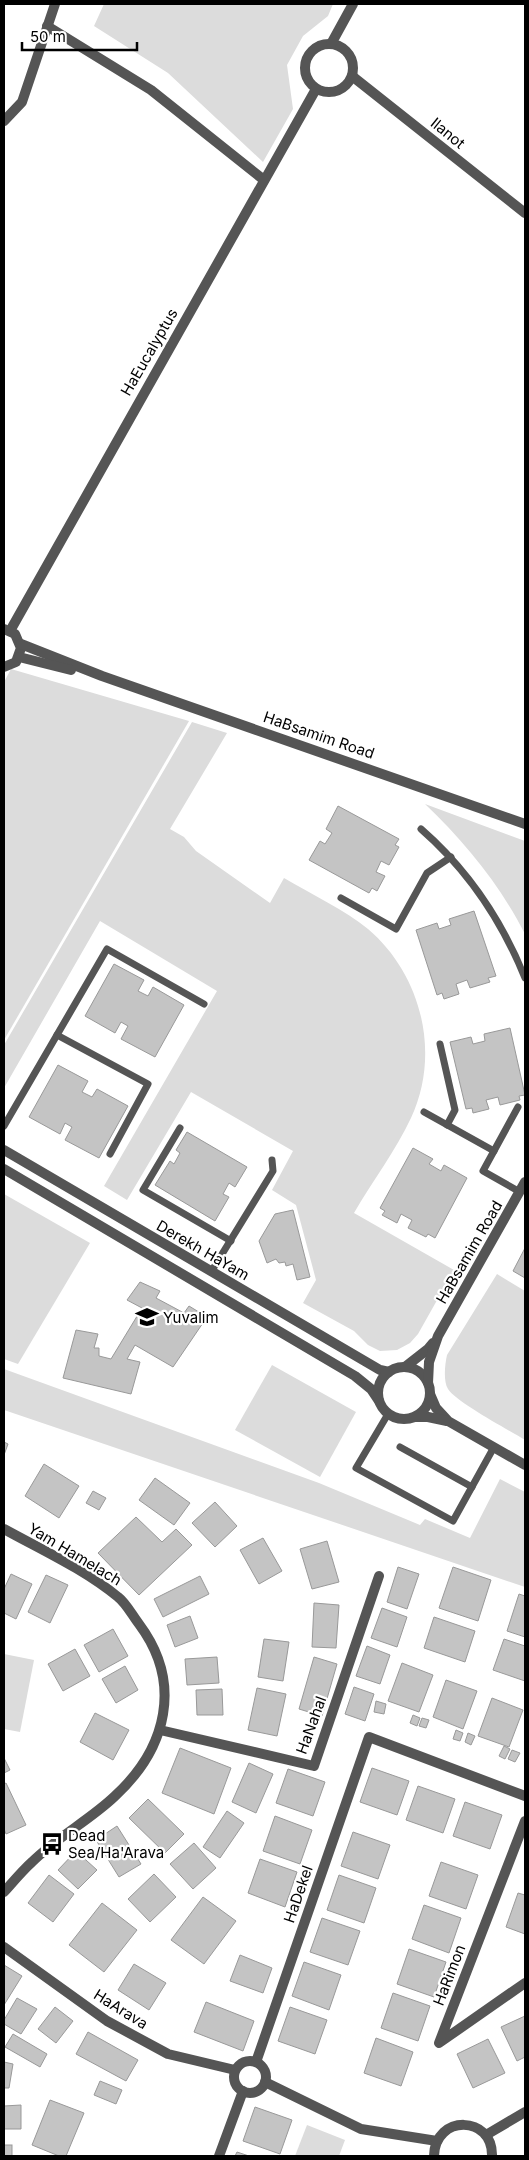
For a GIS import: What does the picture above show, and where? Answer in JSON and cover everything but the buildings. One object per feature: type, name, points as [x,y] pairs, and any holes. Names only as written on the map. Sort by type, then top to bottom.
[{"type":"street","points":[[4,121],[22,102],[55,4]]},
{"type":"street","points":[[331,44],[352,4]]},
{"type":"street","points":[[47,26],[152,90],[264,180]]},
{"type":"street","points":[[331,44],[345,49],[350,55],[354,68],[352,76],[344,88],[337,91],[330,93],[316,89],[306,76],[306,60],[316,47],[331,44]]},
{"type":"street","name":"Ilanot","points":[[352,76],[525,214]]},
{"type":"street","name":"HaEucalyptus","points":[[7,630],[316,89]]},
{"type":"street","points":[[4,667],[11,665],[19,657],[21,644],[15,634],[7,630]]},
{"type":"street","name":"HaBsamim Road","points":[[21,644],[102,676],[525,824]]},
{"type":"street","name":"HaBsamim Road","points":[[19,657],[102,676]]},
{"type":"street","name":"Derekh HaYam","points":[[4,1150],[380,1370],[389,1372]]},
{"type":"street","name":"Derekh HaYam","points":[[4,1169],[355,1376],[371,1389],[379,1401]]},
{"type":"street","name":"HaBsamim Road","points":[[405,1367],[428,1349],[438,1336],[525,1182]]},
{"type":"street","name":"HaBsamim Road","points":[[428,1383],[429,1362],[438,1336]]},
{"type":"street","points":[[448,1421],[428,1417],[415,1417],[403,1420],[388,1414],[379,1401],[379,1384],[389,1372],[405,1367],[420,1373],[428,1383],[436,1408],[448,1421],[525,1465]]},
{"type":"street","points":[[415,1417],[425,1410],[430,1394]]},
{"type":"street","name":"Yam Hamelach","points":[[4,1529],[68,1564],[119,1598],[146,1634],[160,1665],[166,1699],[160,1730],[144,1765],[115,1796],[32,1861],[4,1892]]},
{"type":"street","name":"HaNahal","points":[[160,1730],[314,1766],[379,1576]]},
{"type":"street","name":"HaDekel","points":[[256,2062],[369,1737],[525,1796]]},
{"type":"street","name":"HaRimon","points":[[525,1821],[440,2043],[525,1983]]},
{"type":"street","name":"HaArava","points":[[4,1947],[107,2021],[168,2054],[235,2070]]},
{"type":"street","points":[[242,2062],[256,2062],[263,2067],[265,2082],[258,2091],[243,2092],[236,2084],[235,2070],[242,2062]]},
{"type":"street","points":[[265,2082],[360,2129],[437,2140]]},
{"type":"street","points":[[219,2156],[243,2092]]},
{"type":"street","points":[[486,2135],[525,2112]]},
{"type":"street","points":[[434,2156],[437,2140],[443,2133],[460,2124],[479,2129],[486,2135],[492,2150],[492,2156]]},
{"type":"lane","points":[[421,829],[451,857],[489,908],[512,948],[525,978]]},
{"type":"lane","points":[[341,898],[396,928],[427,873],[451,857]]},
{"type":"lane","points":[[4,1126],[106,949],[204,1004]]},
{"type":"lane","points":[[56,1035],[148,1084],[110,1154]]},
{"type":"lane","points":[[440,1044],[456,1110],[447,1125]]},
{"type":"lane","points":[[518,1108],[483,1171],[520,1192]]},
{"type":"lane","points":[[424,1112],[494,1151]]},
{"type":"lane","points":[[180,1128],[143,1190],[231,1241]]},
{"type":"lane","points":[[211,1272],[273,1171],[272,1160]]},
{"type":"lane","points":[[388,1414],[356,1468],[454,1521],[494,1447]]},
{"type":"lane","points":[[400,1447],[472,1487]]},
{"type":"shaded area","points":[[104,4],[333,4],[328,16],[303,36],[287,65],[293,109],[263,162],[168,73],[94,26]]},
{"type":"shaded area","points":[[11,669],[189,721],[4,1040],[4,682]]},
{"type":"shaded area","points":[[192,722],[227,733],[170,829],[184,837],[196,851],[270,903],[284,878],[349,915],[368,929],[387,948],[402,969],[413,992],[421,1017],[425,1042],[425,1068],[420,1093],[405,1130],[354,1213],[454,1270],[418,1334],[410,1343],[397,1350],[380,1351],[368,1345],[354,1331],[303,1303],[316,1280],[296,1205],[272,1190],[293,1151],[191,1092],[127,1200],[104,1186],[217,991],[100,921],[4,1088],[4,1045]]},
{"type":"shaded area","points":[[425,804],[525,841],[525,934],[504,898],[481,865],[454,833]]},
{"type":"shaded area","points":[[4,1194],[90,1243],[18,1364],[4,1359]]},
{"type":"shaded area","points":[[497,1274],[525,1291],[525,1440],[461,1401],[453,1395],[445,1382],[447,1355]]},
{"type":"shaded area","points":[[272,1365],[356,1412],[320,1477],[235,1430]]},
{"type":"shaded area","points":[[4,1369],[319,1483],[420,1525],[425,1519],[470,1538],[500,1479],[525,1492],[525,1587],[4,1410]]},
{"type":"shaded area","points":[[4,1654],[34,1660],[20,1732],[4,1729]]},
{"type":"shaded area","points":[[307,2125],[345,2140],[339,2156],[295,2156]]},
{"type":"place","name":"Yuvalim","points":[[147,1317]]},
{"type":"place","name":"Dead Sea/Ha'Arava","points":[[52,1844]]}]
